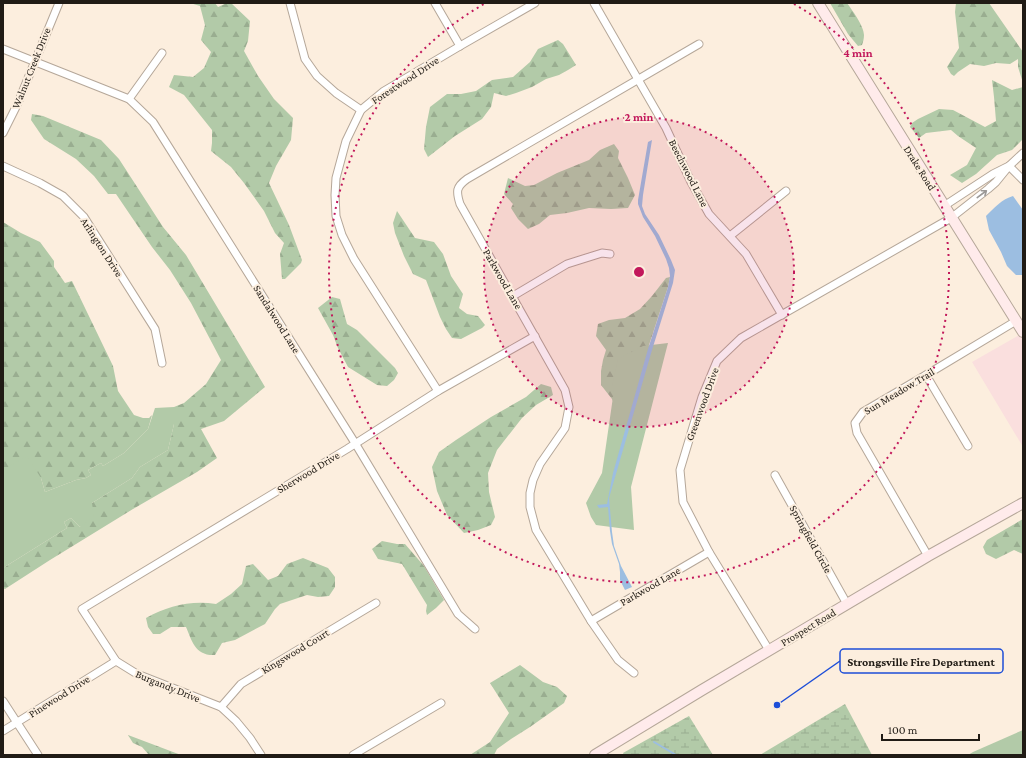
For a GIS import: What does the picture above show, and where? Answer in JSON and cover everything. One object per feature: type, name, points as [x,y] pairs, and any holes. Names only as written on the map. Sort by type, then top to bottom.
[{"type":"street","name":"Walnut Creek Drive","points":[[3,133],[17,105],[58,3]]},
{"type":"street","points":[[290,3],[305,59],[318,76],[336,93],[361,110]]},
{"type":"street","points":[[435,3],[460,46]]},
{"type":"street","name":"Forestwood Drive","points":[[438,391],[354,259],[342,235],[336,216],[336,178],[346,141],[361,110],[384,91],[535,3]]},
{"type":"street","name":"Beechwood Lane","points":[[594,3],[666,128],[691,182],[710,214],[746,254],[782,315]]},
{"type":"street","name":"Drake Road","points":[[818,3],[1023,332]]},
{"type":"street","name":"Parkwood Lane","points":[[634,673],[618,660],[591,621],[536,530],[530,507],[530,493],[533,480],[540,464],[565,428],[569,407],[565,390],[460,204],[457,195],[460,184],[467,179],[699,44]]},
{"type":"street","name":"Sandalwood Lane","points":[[3,49],[129,99],[153,122],[355,443],[458,614],[475,629]]},
{"type":"street","points":[[129,99],[162,52]]},
{"type":"street","points":[[944,206],[993,174],[1009,166],[1023,153]]},
{"type":"street","name":"Arlington Drive","points":[[3,166],[63,196],[84,217],[154,330],[162,363]]},
{"type":"street","points":[[1009,166],[1023,180]]},
{"type":"street","name":"Greenwood Drive","points":[[769,650],[709,552],[684,502],[680,470],[702,397],[717,361],[741,338],[951,218],[996,182],[1009,166]]},
{"type":"street","points":[[730,236],[786,191]]},
{"type":"street","points":[[513,296],[567,264],[602,253],[610,254]]},
{"type":"street","name":"Sun Meadow Trail","points":[[928,556],[857,433],[855,423],[863,412],[1016,321]]},
{"type":"street","name":"Sherwood Drive","points":[[82,609],[438,391],[535,336]]},
{"type":"street","points":[[926,375],[968,446]]},
{"type":"street","name":"Springfield Circle","points":[[775,475],[847,604]]},
{"type":"street","name":"Prospect Road","points":[[595,755],[928,556],[1023,503]]},
{"type":"street","name":"Parkwood Lane","points":[[591,621],[709,552]]},
{"type":"street","name":"Kingswood Court","points":[[221,707],[241,684],[376,603]]},
{"type":"street","name":"Burgandy Drive","points":[[82,609],[116,661],[137,674],[221,707],[236,721],[250,738],[261,755]]},
{"type":"street","name":"Pinewood Drive","points":[[3,731],[116,661]]},
{"type":"street","points":[[3,701],[38,755]]},
{"type":"street","points":[[353,755],[441,703]]},
{"type":"shaded area","points":[[1021,334],[1023,337],[1023,447],[972,362]]},
{"type":"green space","points":[[190,3],[215,3],[218,7],[231,3],[250,21],[248,41],[244,51],[258,76],[274,99],[293,118],[291,140],[276,166],[269,183],[289,225],[302,260],[301,263],[285,279],[282,279],[280,254],[284,243],[275,233],[264,211],[244,183],[231,167],[211,151],[212,130],[184,95],[169,87],[174,75],[193,77],[204,68],[211,52],[201,40],[205,25],[200,6]]},
{"type":"green space","points":[[830,3],[847,3],[862,27],[864,39],[862,45],[858,46],[848,34]]},
{"type":"green space","points":[[956,3],[989,3],[1023,52],[1023,83],[1018,67],[1018,59],[1010,64],[996,63],[984,66],[970,64],[954,76],[951,74],[947,67],[959,48],[955,12]]},
{"type":"green space","points":[[558,40],[563,44],[576,65],[559,75],[546,79],[532,87],[516,93],[506,96],[494,93],[491,107],[482,119],[455,136],[428,157],[424,149],[430,107],[447,94],[461,94],[476,91],[492,80],[513,77],[530,62],[538,49]]},
{"type":"green space","points":[[992,80],[1012,90],[1023,87],[1023,139],[1012,150],[997,155],[976,174],[962,183],[950,175],[967,165],[976,148],[951,130],[926,133],[919,138],[910,127],[912,123],[918,119],[939,109],[953,110],[985,127],[996,121]]},
{"type":"green space","points":[[32,114],[43,116],[101,140],[119,159],[163,227],[186,255],[265,387],[224,421],[201,429],[217,458],[197,472],[133,509],[5,589],[3,588],[3,568],[67,528],[64,522],[71,518],[80,527],[92,503],[132,478],[140,467],[168,450],[174,424],[174,407],[184,403],[206,384],[221,360],[191,303],[170,270],[152,247],[116,194],[108,194],[94,176],[76,159],[44,139],[31,120]]},
{"type":"green space","points":[[614,144],[619,151],[618,158],[635,195],[628,208],[589,208],[550,215],[539,224],[528,229],[518,219],[511,208],[513,204],[504,194],[508,178],[525,186],[534,185],[557,173],[589,160],[600,150]]},
{"type":"green space","points":[[397,211],[415,238],[434,242],[443,254],[451,276],[463,294],[459,308],[467,314],[478,316],[485,325],[482,328],[461,339],[452,338],[440,317],[426,280],[413,274],[404,256],[395,233],[393,223]]},
{"type":"green space","points":[[3,222],[40,242],[54,261],[54,267],[65,283],[72,281],[113,366],[118,391],[134,415],[149,418],[152,415],[148,429],[124,453],[103,466],[101,463],[88,470],[91,475],[86,478],[76,480],[45,492],[41,478],[3,470]]},
{"type":"green space","points":[[670,277],[649,345],[617,411],[612,399],[601,385],[601,371],[606,350],[596,336],[598,324],[609,320],[625,318],[640,309],[666,278]]},
{"type":"green space","points":[[332,297],[340,299],[347,324],[357,330],[395,368],[398,373],[394,380],[387,386],[377,385],[348,367],[318,308]]},
{"type":"green space","points":[[668,343],[631,487],[634,530],[596,525],[591,517],[586,503],[602,473],[614,390],[612,386],[618,359],[643,346]]},
{"type":"green space","points":[[541,384],[551,387],[553,395],[536,405],[522,418],[497,450],[488,473],[489,492],[495,517],[491,525],[464,533],[447,515],[437,491],[432,467],[439,452],[491,417],[526,397]]},
{"type":"green space","points":[[174,407],[174,424],[168,450],[140,467],[132,478],[92,503],[94,517],[80,527],[71,518],[64,522],[67,528],[3,568],[3,470],[27,456],[41,478],[45,492],[76,480],[86,478],[91,475],[88,470],[101,463],[103,466],[124,453],[148,429],[155,408]]},
{"type":"green space","points":[[1023,519],[1023,554],[1014,550],[996,559],[986,554],[983,547],[987,540]]},
{"type":"green space","points":[[382,541],[405,544],[424,566],[444,600],[427,615],[427,605],[402,564],[378,559],[372,549]]},
{"type":"green space","points":[[303,558],[328,568],[335,577],[335,587],[329,596],[318,597],[307,595],[280,604],[265,624],[235,640],[222,643],[215,655],[203,653],[195,647],[186,627],[171,627],[160,634],[153,634],[148,627],[146,618],[171,607],[198,603],[216,604],[231,594],[242,584],[246,566],[253,564],[268,580],[278,576],[287,564]]},
{"type":"green space","points":[[520,665],[543,682],[557,687],[567,696],[564,703],[497,749],[494,755],[470,755],[490,742],[509,713],[490,683]]},
{"type":"green space","points":[[845,704],[872,755],[760,755]]},
{"type":"green space","points":[[689,716],[713,755],[624,755],[623,753]]},
{"type":"green space","points":[[1023,730],[1023,755],[968,755],[973,752]]},
{"type":"green space","points":[[128,735],[181,755],[149,755],[142,747],[133,743]]},
{"type":"water","points":[[652,140],[642,206],[645,214],[659,235],[675,270],[673,283],[609,498],[614,546],[621,566],[632,587],[625,590],[620,580],[619,564],[612,544],[608,507],[599,508],[597,505],[607,504],[613,473],[670,276],[666,259],[655,236],[643,217],[638,204],[648,142]]},
{"type":"water","points":[[1013,196],[1023,210],[1023,275],[1016,275],[1007,266],[989,230],[986,216],[995,207],[1009,197]]},
{"type":"waterway","points":[[654,742],[676,755]]},
{"type":"place","name":"Strongsville Fire Department","points":[[777,705]]}]
